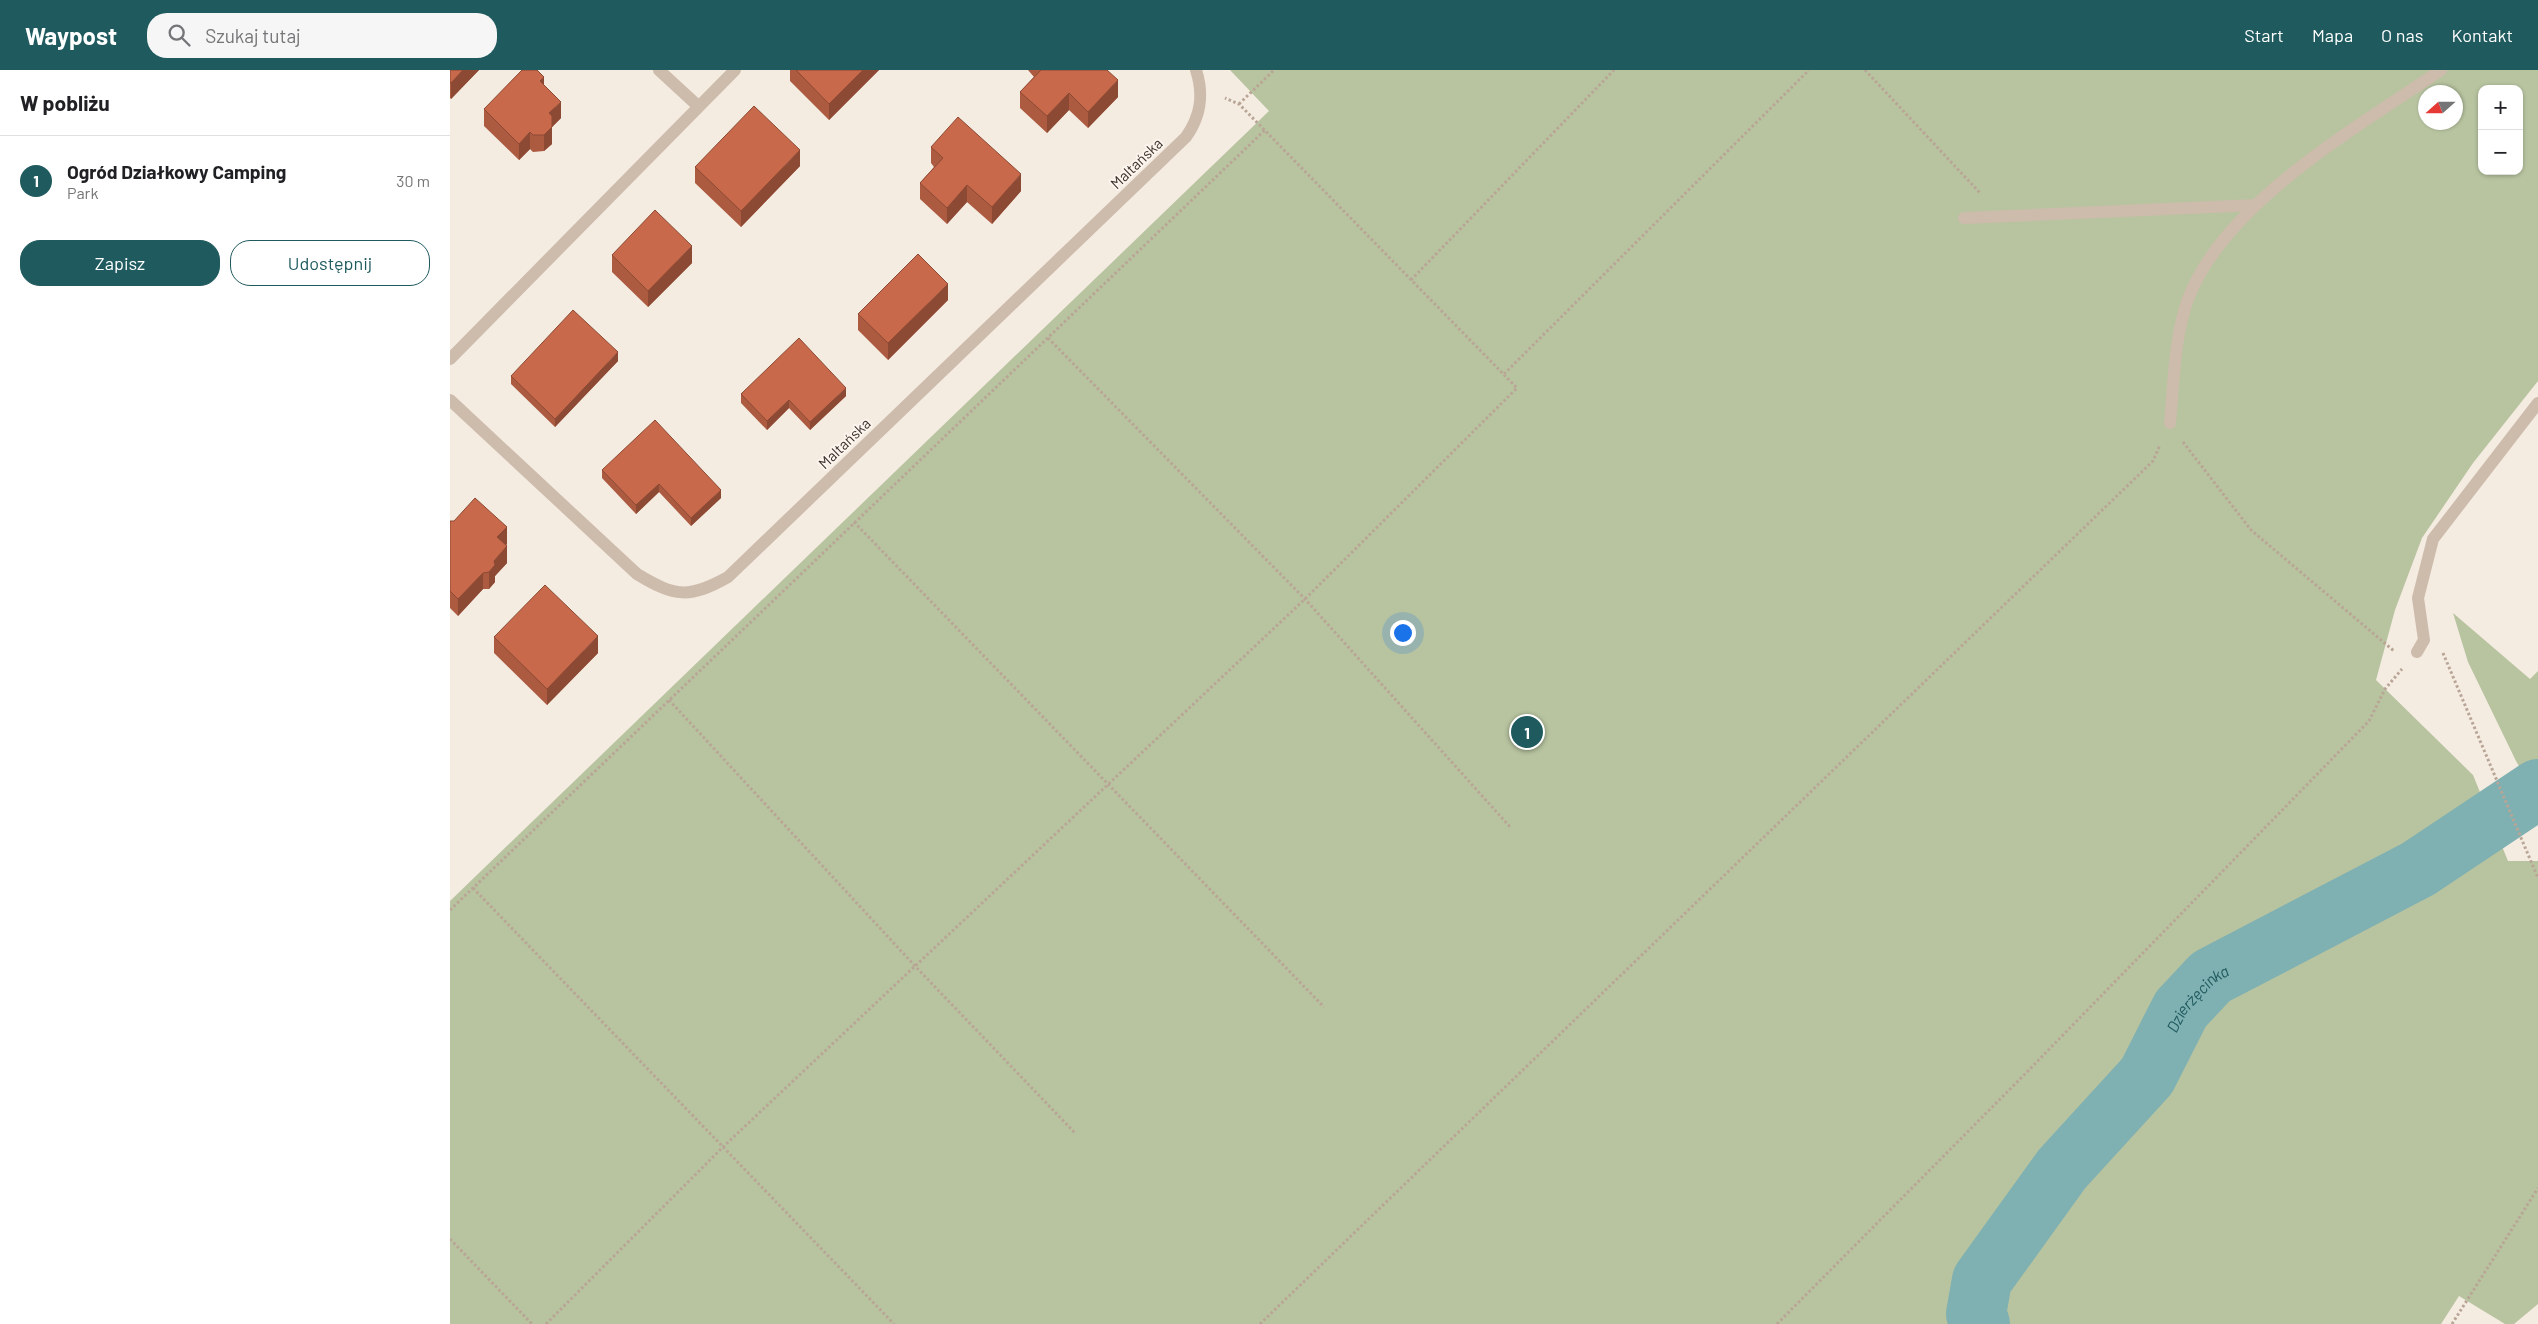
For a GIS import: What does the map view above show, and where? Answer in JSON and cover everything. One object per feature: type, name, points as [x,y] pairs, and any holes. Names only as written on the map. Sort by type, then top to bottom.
[{"type":"street","points":[[660,70],[698,106]]},
{"type":"street","points":[[450,359],[735,70]]},
{"type":"street","name":"Maltańska","points":[[450,400],[637,574],[661,589],[684,593],[704,590],[728,577],[1186,137],[1199,113],[1201,87],[1196,70]]},
{"type":"street","points":[[2170,423],[2179,333],[2188,299],[2204,267],[2228,235],[2256,205],[2308,162],[2441,70]]},
{"type":"street","points":[[1964,218],[2256,205]]},
{"type":"street","points":[[2417,652],[2424,640],[2418,598],[2433,539],[2538,403]]},
{"type":"path","points":[[1239,104],[1274,70]]},
{"type":"path","points":[[1411,280],[1614,70]]},
{"type":"path","points":[[1504,374],[1809,70]]},
{"type":"path","points":[[1865,70],[2002,216]]},
{"type":"path","points":[[546,1324],[724,1146],[1305,599],[1517,388],[1239,104],[1201,87]]},
{"type":"path","points":[[450,910],[1265,130]]},
{"type":"path","points":[[1048,338],[1305,599],[1511,828]]},
{"type":"path","points":[[1260,1324],[2153,461],[2170,423],[2220,492],[2251,530],[2407,663]]},
{"type":"path","points":[[854,522],[1324,1007]]},
{"type":"path","points":[[2441,645],[2538,878]]},
{"type":"path","points":[[1777,1324],[2032,1067],[2369,720],[2385,689],[2417,652],[2443,652]]},
{"type":"path","points":[[669,700],[915,966],[1075,1133]]},
{"type":"path","points":[[473,888],[894,1324]]},
{"type":"path","points":[[2452,1324],[2538,1188]]},
{"type":"path","points":[[450,1240],[532,1324]]},
{"type":"green space","points":[[1230,70],[2538,70],[2538,381],[2473,463],[2422,538],[2395,610],[2376,680],[2473,775],[2508,861],[2538,861],[2538,1304],[2514,1324],[2505,1324],[2459,1296],[2441,1324],[450,1324],[450,901],[1269,111]]},
{"type":"green space","points":[[2453,613],[2530,679],[2538,671],[2538,799],[2516,761],[2468,662]]},
{"type":"building","points":[[450,70],[463,70],[451,83],[450,82]]},
{"type":"building","points":[[522,70],[537,70],[544,77],[540,81],[561,102],[549,113],[552,116],[552,127],[544,135],[533,135],[530,132],[519,144],[484,109]]},
{"type":"building","points":[[796,70],[863,70],[829,104]]},
{"type":"building","points":[[1041,70],[1107,70],[1118,80],[1088,112],[1069,93],[1047,116],[1020,92]]},
{"type":"building","points":[[754,106],[800,150],[741,211],[695,167]]},
{"type":"building","points":[[958,117],[1021,174],[992,207],[967,185],[947,208],[920,183],[943,158],[931,147]]},
{"type":"building","points":[[655,210],[692,246],[648,291],[612,255]]},
{"type":"building","points":[[918,254],[948,284],[888,343],[858,314]]},
{"type":"building","points":[[573,310],[618,352],[555,419],[511,376]]},
{"type":"building","points":[[799,338],[846,388],[810,422],[789,400],[767,421],[741,394]]},
{"type":"building","points":[[655,420],[721,490],[691,518],[659,484],[636,505],[602,470]]},
{"type":"building","points":[[475,498],[507,527],[497,537],[507,546],[494,561],[495,565],[489,572],[483,573],[458,599],[450,591],[450,521],[454,521]]},
{"type":"building","points":[[545,585],[598,636],[547,689],[494,637]]},
{"type":"waterway","name":"Dzierżęcinka","points":[[1980,1324],[1976,1314],[1982,1280],[2062,1169],[2147,1076],[2181,1009],[2211,977],[2418,869],[2538,789]]},
{"type":"place","name":"Ogród Działkowy Camping","points":[[1527,732]]}]
